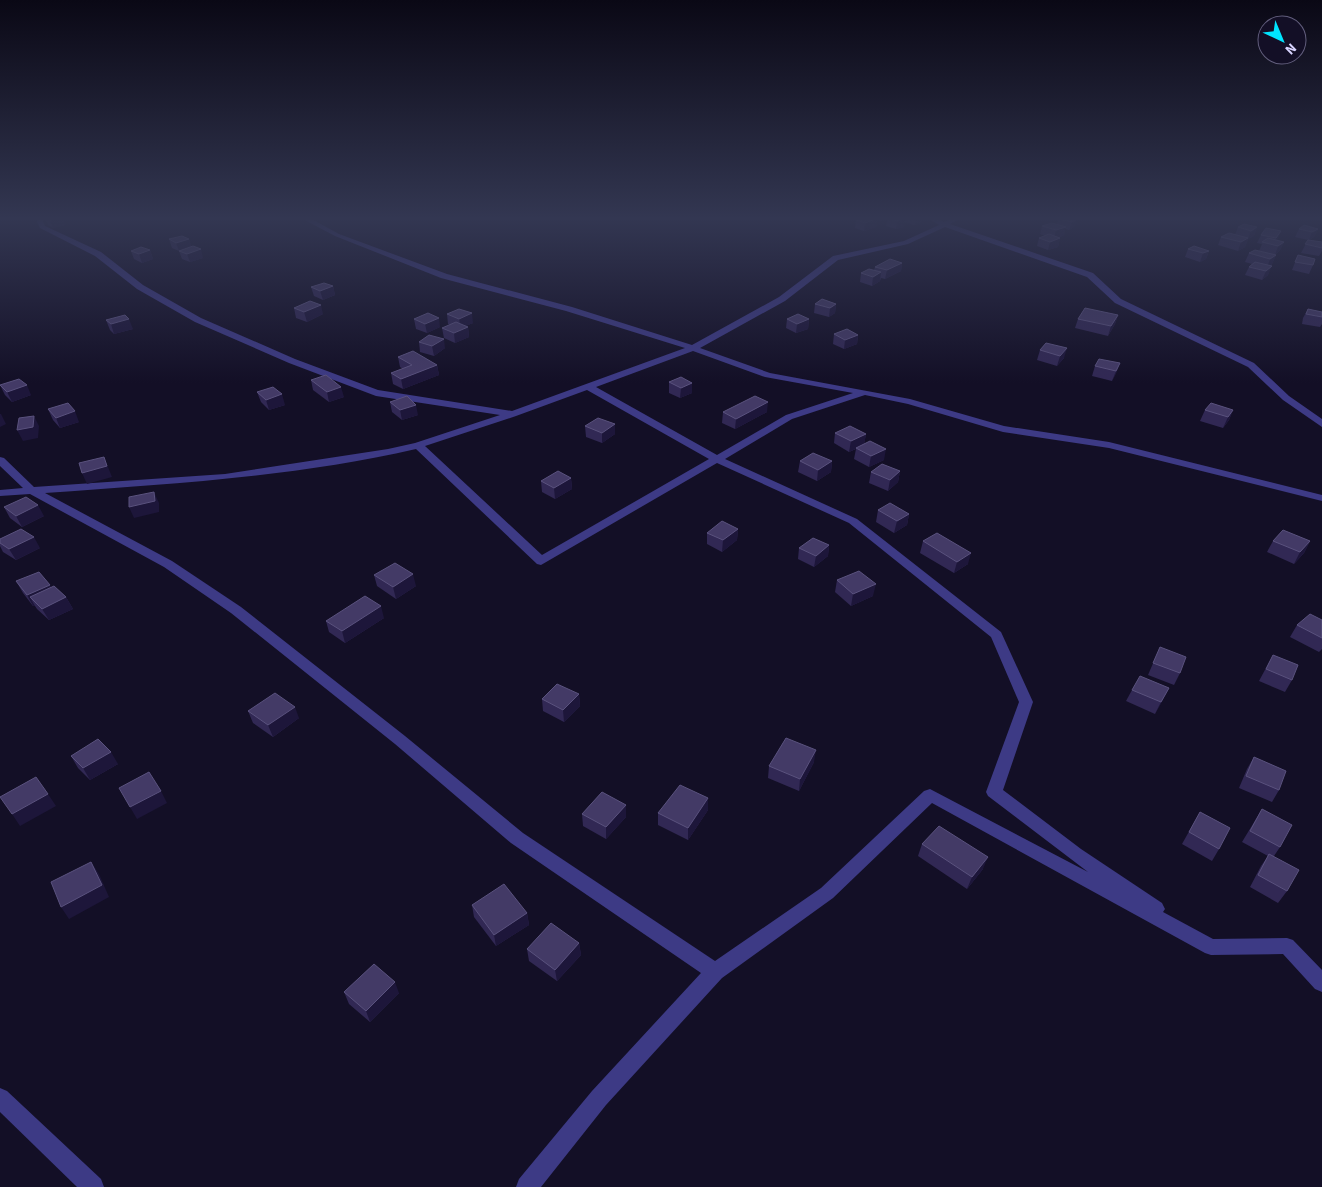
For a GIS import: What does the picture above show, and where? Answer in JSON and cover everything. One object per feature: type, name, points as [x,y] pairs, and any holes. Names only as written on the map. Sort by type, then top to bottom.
[{"type":"street","points":[[121,272],[140,287],[189,315],[292,361],[376,393],[513,414]]},
{"type":"street","points":[[434,272],[569,309],[693,348],[768,375],[910,402],[1003,429],[1109,445],[1322,498]]},
{"type":"street","points":[[0,493],[224,477],[388,452],[418,445],[590,387],[693,348],[782,299],[817,272]]},
{"type":"street","points":[[1082,272],[1090,275],[1118,301],[1250,365],[1286,398],[1322,424]]},
{"type":"street","points":[[590,387],[717,459],[853,521],[996,635],[1026,702],[994,792],[1075,854],[1211,948]]},
{"type":"street","points":[[418,445],[541,561],[789,417],[864,392]]},
{"type":"street","points":[[0,460],[31,490],[168,564],[236,610],[400,740],[517,838],[715,972]]},
{"type":"street","points":[[527,1187],[599,1098],[715,972],[827,894],[930,795],[1211,948],[1287,946],[1322,983]]},
{"type":"street","points":[[0,1098],[93,1187]]},
{"type":"building","points":[[862,272],[880,272],[873,277]]},
{"type":"building","points":[[324,283],[333,286],[320,291],[311,287]]},
{"type":"building","points":[[822,299],[836,304],[830,308],[815,304]]},
{"type":"building","points":[[310,301],[321,305],[304,312],[294,308]]},
{"type":"building","points":[[1085,308],[1118,315],[1111,326],[1078,319]]},
{"type":"building","points":[[459,309],[472,313],[459,319],[447,314]]},
{"type":"building","points":[[1308,309],[1322,312],[1322,317],[1306,314]]},
{"type":"building","points":[[428,313],[439,318],[425,324],[414,319]]},
{"type":"building","points":[[798,314],[809,319],[797,324],[787,319]]},
{"type":"building","points":[[125,315],[129,319],[111,324],[106,320]]},
{"type":"building","points":[[456,322],[468,327],[454,333],[442,328]]},
{"type":"building","points":[[847,329],[858,335],[845,340],[834,334]]},
{"type":"building","points":[[429,335],[444,339],[432,346],[419,342]]},
{"type":"building","points":[[1046,343],[1067,348],[1060,356],[1040,350]]},
{"type":"building","points":[[413,351],[437,365],[401,379],[391,373],[412,365],[398,357]]},
{"type":"building","points":[[1099,359],[1120,363],[1116,371],[1095,366]]},
{"type":"building","points":[[326,375],[341,387],[327,392],[311,380]]},
{"type":"building","points":[[681,377],[692,383],[681,388],[669,382]]},
{"type":"building","points":[[19,379],[27,385],[7,392],[0,385]]},
{"type":"building","points":[[273,387],[282,394],[266,400],[257,392]]},
{"type":"building","points":[[407,396],[416,405],[400,410],[390,402]]},
{"type":"building","points":[[755,396],[768,402],[736,419],[723,412]]},
{"type":"building","points":[[68,403],[75,411],[56,418],[48,409]]},
{"type":"building","points":[[1211,403],[1233,410],[1228,417],[1205,410]]},
{"type":"building","points":[[34,416],[33,427],[17,430],[19,418]]},
{"type":"building","points":[[598,418],[615,424],[602,433],[585,426]]},
{"type":"building","points":[[850,426],[866,434],[851,441],[835,433]]},
{"type":"building","points":[[870,441],[886,449],[871,456],[856,448]]},
{"type":"building","points":[[813,453],[832,461],[818,470],[800,461]]},
{"type":"building","points":[[104,457],[107,466],[82,473],[79,463]]},
{"type":"building","points":[[882,464],[900,471],[890,480],[871,472]]},
{"type":"building","points":[[558,471],[571,478],[554,488],[541,481]]},
{"type":"building","points":[[154,492],[155,501],[129,507],[129,497]]},
{"type":"building","points":[[26,497],[38,505],[16,516],[4,507]]},
{"type":"building","points":[[890,503],[909,514],[897,521],[878,510]]},
{"type":"building","points":[[722,521],[738,529],[723,540],[707,533]]},
{"type":"building","points":[[21,529],[34,537],[9,549],[0,543],[0,539]]},
{"type":"building","points":[[1283,530],[1310,541],[1300,552],[1273,541]]},
{"type":"building","points":[[937,533],[971,553],[957,562],[923,541]]},
{"type":"building","points":[[813,538],[829,545],[816,556],[799,548]]},
{"type":"building","points":[[395,563],[413,574],[393,587],[374,575]]},
{"type":"building","points":[[859,571],[876,584],[853,594],[837,580]]},
{"type":"building","points":[[39,572],[50,585],[27,595],[16,581]]},
{"type":"building","points":[[54,586],[66,597],[42,609],[30,597]]},
{"type":"building","points":[[365,596],[381,606],[342,631],[326,621]]},
{"type":"building","points":[[1310,614],[1322,620],[1322,638],[1297,625]]},
{"type":"building","points":[[1160,647],[1186,657],[1180,673],[1153,663]]},
{"type":"building","points":[[1273,655],[1298,665],[1292,680],[1266,669]]},
{"type":"building","points":[[1140,676],[1169,688],[1161,702],[1132,690]]},
{"type":"building","points":[[557,684],[579,694],[563,710],[542,699]]},
{"type":"building","points":[[275,693],[295,707],[268,725],[248,711]]},
{"type":"building","points":[[786,738],[816,750],[800,779],[769,766]]},
{"type":"building","points":[[98,739],[111,752],[83,768],[71,756]]},
{"type":"building","points":[[1254,757],[1286,771],[1279,790],[1246,776]]},
{"type":"building","points":[[149,772],[161,791],[130,807],[119,788]]},
{"type":"building","points":[[36,777],[48,794],[12,814],[0,797]]},
{"type":"building","points":[[680,785],[708,798],[688,828],[658,813]]},
{"type":"building","points":[[602,792],[626,805],[606,827],[582,814]]},
{"type":"building","points":[[1262,809],[1292,825],[1280,847],[1250,831]]},
{"type":"building","points":[[1200,812],[1230,828],[1219,849],[1189,832]]},
{"type":"building","points":[[939,826],[988,857],[972,877],[922,844]]},
{"type":"building","points":[[1269,854],[1299,870],[1287,891],[1258,875]]},
{"type":"building","points":[[91,862],[102,885],[61,907],[51,882]]},
{"type":"building","points":[[504,884],[527,913],[494,935],[472,905]]},
{"type":"building","points":[[551,923],[579,943],[555,970],[527,949]]},
{"type":"building","points":[[374,964],[395,982],[366,1011],[344,992]]}]
